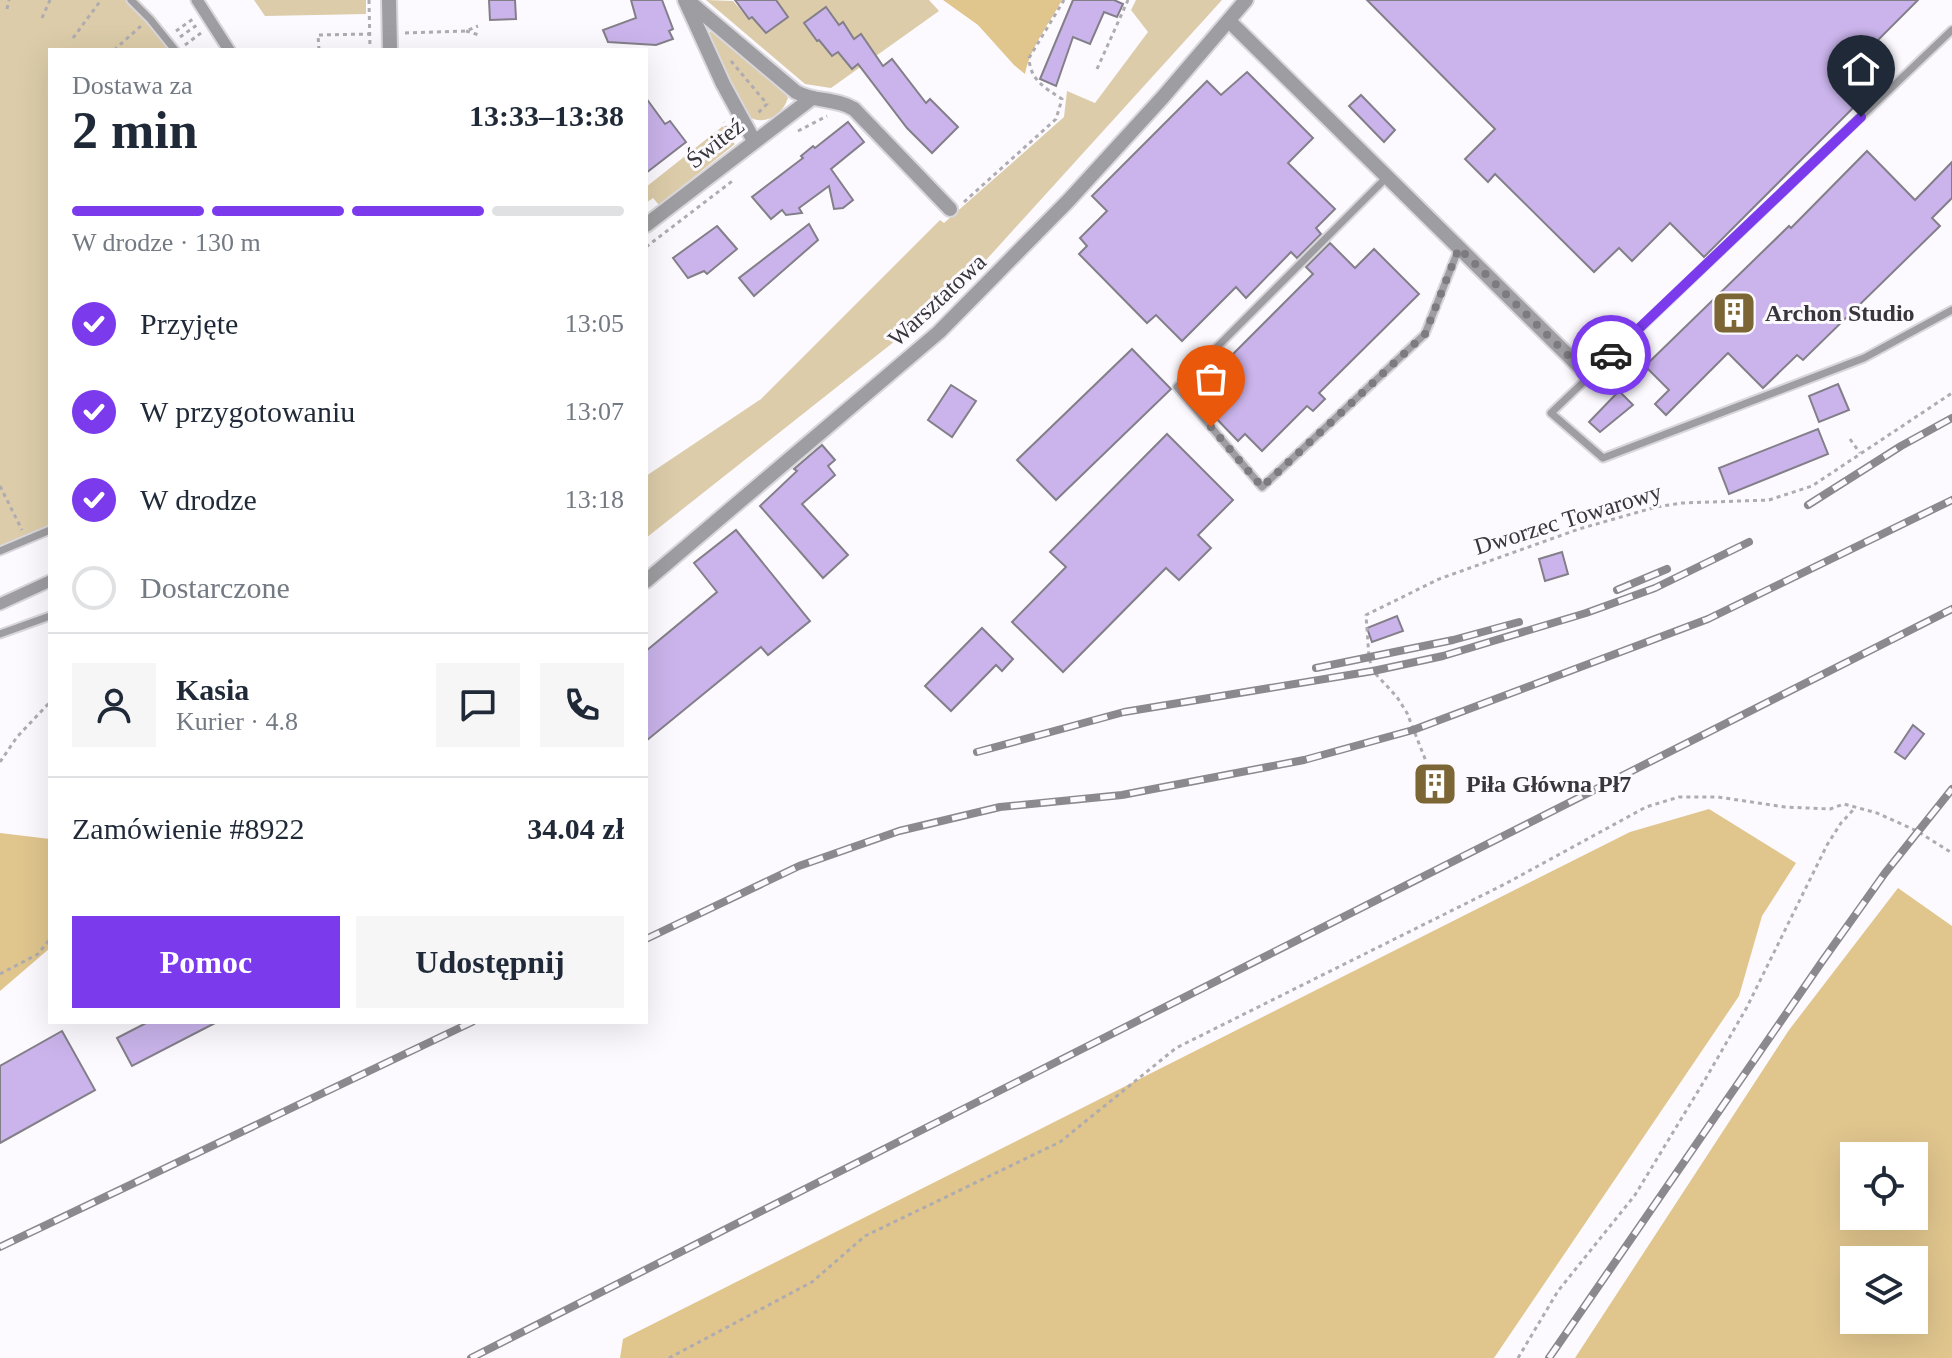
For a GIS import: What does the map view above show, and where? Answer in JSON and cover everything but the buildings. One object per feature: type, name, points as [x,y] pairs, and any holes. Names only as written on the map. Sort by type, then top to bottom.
[{"type":"street","points":[[389,0],[390,48]]},
{"type":"street","points":[[686,0],[708,53],[754,141]]},
{"type":"street","points":[[686,0],[796,92],[841,102],[854,109],[950,209]]},
{"type":"street","name":"Warsztatowa","points":[[648,579],[939,332],[1069,200],[1246,0]]},
{"type":"street","points":[[206,12],[228,48]]},
{"type":"street","points":[[1229,21],[1589,376]]},
{"type":"street","name":"Świteź","points":[[648,223],[812,98]]},
{"type":"street","points":[[0,604],[48,582]]},
{"type":"lane","points":[[131,0],[173,45]]},
{"type":"lane","points":[[1952,30],[1551,413],[1603,458],[1864,358],[1952,310]]},
{"type":"lane","points":[[1387,177],[1177,387],[1262,487],[1425,334],[1459,248]]},
{"type":"lane","points":[[0,551],[48,531]]},
{"type":"lane","points":[[0,634],[48,617]]},
{"type":"path","points":[[7,9],[9,0]]},
{"type":"path","points":[[42,18],[50,0]]},
{"type":"path","points":[[73,38],[101,0]]},
{"type":"path","points":[[369,0],[370,48]]},
{"type":"path","points":[[950,209],[953,212],[1056,119],[1062,99],[1037,83],[1029,58],[1064,0]]},
{"type":"path","points":[[1097,69],[1128,0]]},
{"type":"path","points":[[173,45],[206,12]]},
{"type":"path","points":[[173,45],[206,12]]},
{"type":"path","points":[[173,45],[206,12]]},
{"type":"path","points":[[116,48],[150,19]]},
{"type":"path","points":[[466,31],[478,26]]},
{"type":"path","points":[[390,33],[466,31],[479,35]]},
{"type":"path","points":[[319,48],[318,35],[370,34]]},
{"type":"path","points":[[708,53],[719,47],[767,104],[745,128]]},
{"type":"path","points":[[723,84],[758,60]]},
{"type":"path","points":[[793,135],[837,112]]},
{"type":"path","points":[[706,157],[730,137],[724,123]]},
{"type":"path","points":[[648,245],[742,174]]},
{"type":"path","name":"Dworzec Towarowy","points":[[1431,774],[1407,713],[1373,671],[1366,615],[1439,579],[1603,522],[1682,503],[1769,500],[1812,486],[1952,393]]},
{"type":"path","points":[[1850,439],[1860,453]]},
{"type":"path","points":[[0,486],[27,541]]},
{"type":"path","points":[[0,762],[17,737],[48,704]]},
{"type":"path","points":[[669,1358],[812,1282],[865,1236],[1060,1142],[1176,1048],[1491,891],[1646,807],[1679,797],[1718,797],[1785,807],[1830,809],[1844,804],[1877,813],[1904,825],[1952,853]]},
{"type":"path","points":[[1518,1358],[1558,1291],[1635,1195],[1747,1007],[1827,845],[1855,808]]},
{"type":"path","points":[[0,974],[38,954],[48,942]]},
{"type":"shaded area","points":[[0,0],[129,0],[173,48],[48,48],[48,531],[0,551]]},
{"type":"shaded area","points":[[254,0],[366,0],[366,14],[265,16]]},
{"type":"shaded area","points":[[706,0],[733,1],[766,33],[788,17],[776,0],[929,0],[939,11],[831,88],[805,84]],"holes":[[[826,7],[839,25],[843,23],[854,39],[861,34],[842,58],[819,40],[816,41],[803,23]]]},
{"type":"shaded area","points":[[943,0],[1062,0],[1035,45],[1025,74],[978,25]]},
{"type":"shaded area","points":[[1136,0],[1222,0],[957,292],[648,536],[648,475],[761,399],[940,220],[944,223],[1064,117],[1067,91],[1095,103],[1148,32],[1131,10]]},
{"type":"shaded area","points":[[710,31],[785,93],[788,98],[782,110],[766,120],[748,116],[707,40]]},
{"type":"shaded area","points":[[723,126],[735,144],[659,205],[653,198],[648,202],[648,185]]},
{"type":"shaded area","points":[[1709,809],[1796,863],[1762,916],[1739,996],[1494,1358],[620,1358],[623,1339],[1630,832]]},
{"type":"shaded area","points":[[0,833],[48,839],[48,950],[0,991]]},
{"type":"shaded area","points":[[1898,888],[1952,926],[1952,1358],[1575,1358],[1789,1030]]},
{"type":"railway","points":[[1808,505],[1901,446],[1952,418]]},
{"type":"railway","points":[[648,938],[799,866],[899,831],[1000,807],[1122,795],[1304,760],[1413,730],[1708,619],[1952,500]]},
{"type":"railway","points":[[977,752],[1124,712],[1373,671],[1443,656],[1586,613],[1655,588],[1749,542]]},
{"type":"railway","points":[[1617,590],[1667,569]]},
{"type":"railway","points":[[471,1358],[1952,609]]},
{"type":"railway","points":[[1316,668],[1453,640],[1519,622]]},
{"type":"railway","points":[[1549,1358],[1821,963],[1885,873],[1952,789]]},
{"type":"railway","points":[[0,1247],[468,1024]]},
{"type":"way so far","points":[[1211,427],[1262,487],[1425,334],[1459,248],[1589,376],[1611,355]]},
{"type":"place","name":"Archon Studio","points":[[1734,313]]},
{"type":"place","name":"Piła Główna Pł7","points":[[1435,784]]},
{"type":"route","points":[[1611,355],[1861,117]]}]
